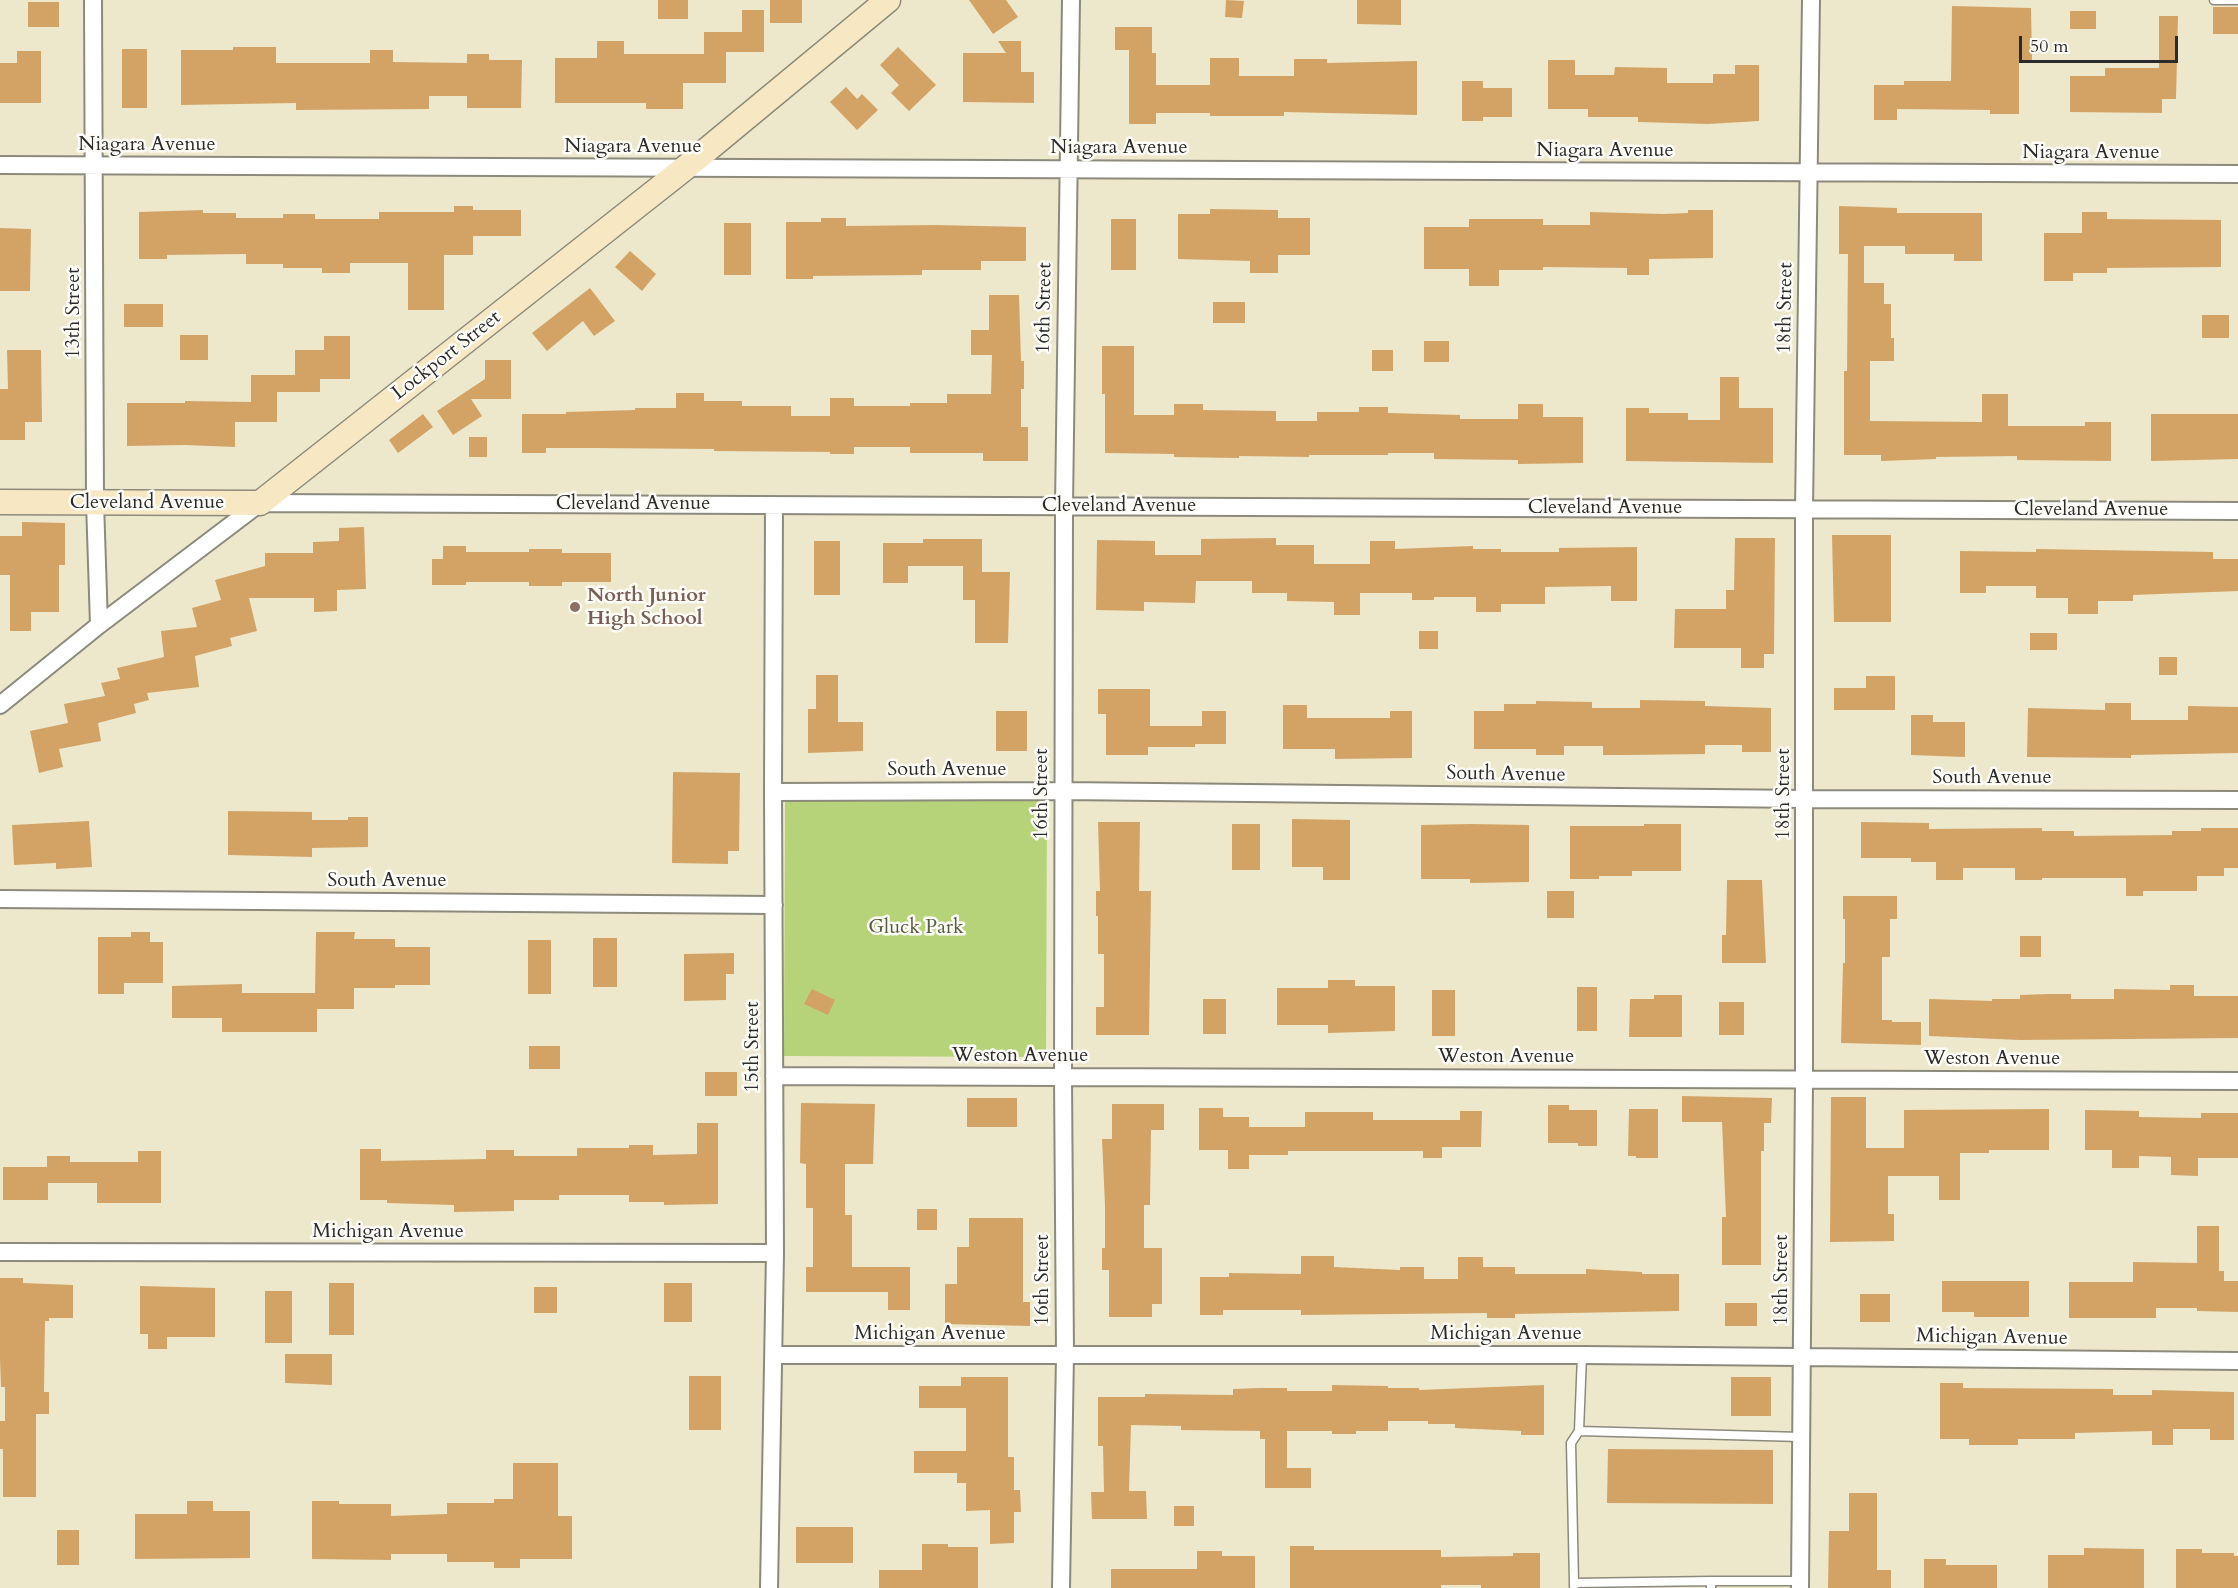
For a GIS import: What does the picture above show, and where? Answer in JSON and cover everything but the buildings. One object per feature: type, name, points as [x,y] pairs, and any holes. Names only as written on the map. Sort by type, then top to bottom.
[{"type":"main road","name":"Lockport Street","points":[[260,503],[685,168],[888,0]]},
{"type":"main road","name":"Cleveland Avenue","points":[[0,502],[260,503]]},
{"type":"street","name":"13th Street","points":[[93,0],[95,502],[99,625]]},
{"type":"street","name":"16th Street","points":[[1061,1588],[1065,1355],[1064,506],[1071,0]]},
{"type":"street","name":"18th Street","points":[[1800,1585],[1804,1079],[1804,509],[1811,0]]},
{"type":"street","name":"Niagara Avenue","points":[[0,165],[2238,174]]},
{"type":"street","name":"Cleveland Avenue","points":[[260,503],[2238,511]]},
{"type":"street","name":"Lockport Street","points":[[0,705],[99,625],[260,503]]},
{"type":"street","name":"15th Street","points":[[769,1588],[775,1253],[774,505]]},
{"type":"street","name":"South Avenue","points":[[773,792],[1063,791],[1805,799],[2238,800]]},
{"type":"street","name":"South Avenue","points":[[0,899],[774,906]]},
{"type":"street","name":"Weston Avenue","points":[[774,1076],[2238,1081]]},
{"type":"street","name":"Michigan Avenue","points":[[0,1252],[775,1253]]},
{"type":"street","name":"Michigan Avenue","points":[[774,1355],[1582,1356],[2238,1361]]},
{"type":"lane","points":[[2214,0],[2238,0]]},
{"type":"lane","points":[[1582,1356],[1579,1431],[1571,1443],[1574,1585],[1800,1585]]},
{"type":"lane","points":[[1579,1431],[1802,1437]]},
{"type":"green space","name":"Gluck Park","points":[[785,798],[1047,799],[1046,1057],[784,1056]]},
{"type":"place","name":"North Junior High School","points":[[575,607]]}]
